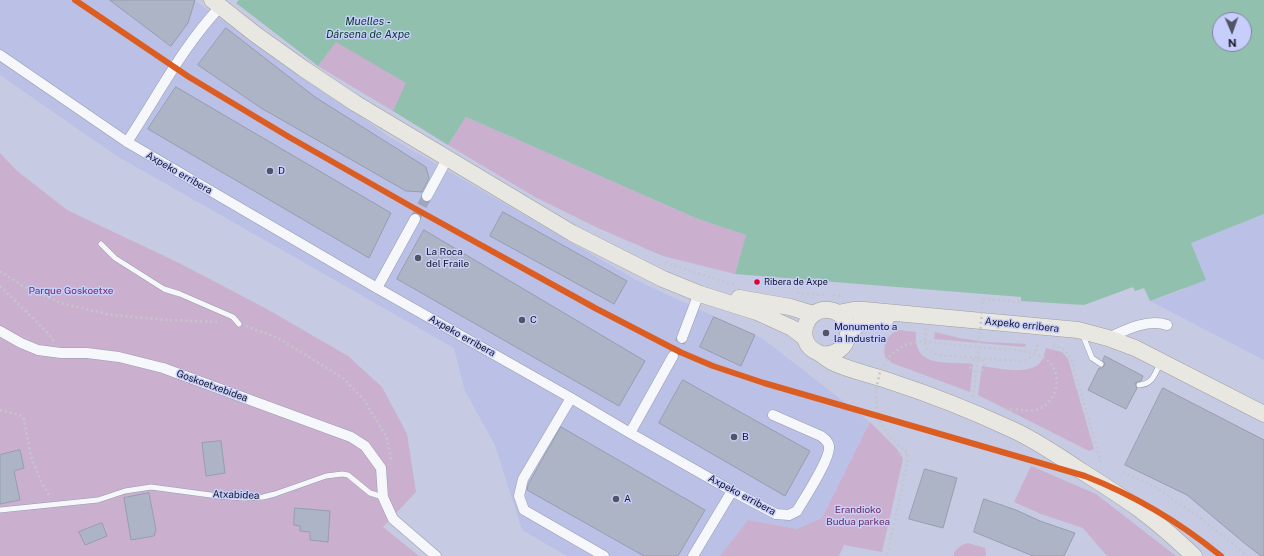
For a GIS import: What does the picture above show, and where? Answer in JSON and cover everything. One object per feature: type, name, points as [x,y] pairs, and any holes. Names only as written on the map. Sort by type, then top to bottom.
[{"type":"main road","points":[[216,3],[255,34],[355,103],[572,233],[662,279],[700,294],[757,312],[792,328],[804,337],[810,348],[831,361],[891,381],[1012,429],[1055,453],[1139,509],[1191,553]]},
{"type":"main road","points":[[700,294],[711,293],[767,302],[813,314]]},
{"type":"main road","points":[[804,337],[805,324],[813,314],[830,310],[838,313],[844,318],[848,325],[848,337],[852,356],[870,375]]},
{"type":"main road","name":"Axpeko erribera","points":[[838,313],[853,310],[864,310],[1072,330],[1108,338],[1135,348],[1264,414]]},
{"type":"main road","name":"Axpeko erribera","points":[[848,337],[854,327],[865,321],[872,319],[891,319],[1020,330],[1084,338],[1106,343],[1157,360]]},
{"type":"main road","points":[[821,354],[827,355],[838,351],[848,337]]},
{"type":"street","points":[[127,142],[216,3]]},
{"type":"street","name":"Axpeko erribera","points":[[0,55],[127,142],[377,288],[732,491],[776,514],[789,516],[797,511],[827,458],[829,450],[827,441],[822,436],[773,415]]},
{"type":"street","points":[[427,196],[447,159]]},
{"type":"street","points":[[377,288],[415,219]]},
{"type":"street","points":[[682,338],[696,300],[700,294]]},
{"type":"street","points":[[1108,338],[1125,329],[1155,322],[1167,326]]},
{"type":"street","name":"Goskoetxebidea","points":[[0,332],[38,350],[61,353],[87,353],[118,357],[163,368],[350,437],[365,446],[381,468],[383,497]]},
{"type":"street","points":[[630,433],[673,356]]},
{"type":"street","points":[[571,398],[523,479],[519,496],[524,510],[604,556]]},
{"type":"street","points":[[693,556],[732,491]]},
{"type":"street","points":[[383,497],[393,519],[436,556]]},
{"type":"lane","points":[[101,244],[115,258],[164,289],[180,294],[233,317],[239,324]]},
{"type":"lane","points":[[1084,338],[1092,358],[1101,364]]},
{"type":"lane","points":[[1138,385],[1146,385],[1151,381],[1157,360]]},
{"type":"lane","name":"Atxabidea","points":[[0,510],[98,500],[126,491],[151,487],[218,496],[244,498],[263,497],[326,476],[342,474],[348,475],[370,493],[383,497]]},
{"type":"path","points":[[664,263],[736,285]]},
{"type":"path","points":[[0,271],[23,286],[61,303],[111,314],[166,320],[208,321],[239,324],[278,338],[343,378],[364,400],[386,436],[391,457],[390,464]]},
{"type":"path","points":[[0,286],[49,334],[61,353]]},
{"type":"path","points":[[978,358],[981,358],[984,362],[984,367],[982,371],[974,372],[970,367],[970,362],[973,358],[978,357],[983,299],[1019,302],[1019,305]]},
{"type":"path","points":[[926,328],[924,343],[926,348],[940,355],[1019,361],[1027,360],[1032,357],[1038,344]]},
{"type":"path","points":[[908,454],[893,441],[886,432],[880,422],[876,410],[876,389],[880,372],[894,352],[905,345],[921,341],[1024,351],[1048,361],[1056,370],[1057,379],[1056,389],[1049,402],[1038,410],[1014,409]]},
{"type":"path","points":[[1053,345],[1065,350],[1071,358],[1101,462]]},
{"type":"path","points":[[973,398],[978,358]]},
{"type":"path","points":[[0,410],[20,415],[24,419],[31,457],[41,481],[54,504]]},
{"type":"path","points":[[900,454],[908,454]]},
{"type":"path","points":[[887,556],[907,465],[908,454]]},
{"type":"path","points":[[1123,472],[1155,487],[1200,518],[1248,556]]},
{"type":"shaded area","points":[[0,0],[194,0],[391,138],[636,280],[763,339],[870,422],[822,518],[797,529],[748,520],[720,556],[567,556],[522,530],[495,445],[465,391],[454,348],[117,156],[0,75]]},
{"type":"shaded area","points":[[1264,214],[1264,360],[1150,301],[1185,289],[1190,243]]},
{"type":"green space","points":[[336,41],[407,83],[393,111],[318,66]]},
{"type":"green space","points":[[466,117],[698,219],[746,235],[735,274],[663,256],[598,228],[535,197],[448,145]]},
{"type":"green space","name":"Parque Goskoetxe","points":[[0,153],[16,170],[67,210],[177,262],[265,308],[348,356],[382,387],[407,434],[416,492],[383,527],[419,556],[0,556]]},
{"type":"green space","points":[[897,330],[916,332],[916,344],[920,352],[926,358],[933,361],[973,364],[970,392],[892,363],[885,357],[884,348],[890,335]]},
{"type":"green space","points":[[935,332],[959,338],[986,342],[1026,344],[1025,347],[934,339]]},
{"type":"green space","points":[[1046,348],[1062,352],[1068,359],[1094,449],[1089,451],[978,395],[982,366],[1014,370],[1031,368],[1042,360]]},
{"type":"green space","name":"Erandioko Budua parkea","points":[[870,422],[897,449],[903,459],[882,552],[844,545],[839,556],[720,556],[748,520],[797,529],[822,518]]},
{"type":"green space","points":[[1031,466],[1096,494],[1176,556],[1107,556],[1083,528],[1041,514],[1014,502]]},
{"type":"green space","points":[[968,543],[985,548],[986,556],[954,556],[954,553],[958,548]]},
{"type":"water","name":"Muelles - Dársena de Axpe","points":[[239,0],[1264,0],[1264,214],[1191,243],[1206,280],[1150,301],[1144,288],[1135,291],[1133,287],[1084,305],[1021,301],[1021,297],[735,274],[746,235],[698,219],[466,117],[448,145],[393,111],[406,83],[336,42],[318,66],[236,3]]},
{"type":"building","points":[[110,0],[195,0],[188,23],[171,46]]},
{"type":"building","points":[[226,28],[315,97],[426,167],[429,178],[422,192],[406,191],[261,108],[198,65]]},
{"type":"building","name":"D","points":[[176,87],[391,213],[369,258],[148,129]]},
{"type":"building","points":[[503,212],[627,281],[614,304],[490,236]]},
{"type":"building","name":"C","points":[[424,230],[645,361],[619,406],[397,279]]},
{"type":"building","points":[[714,317],[755,335],[741,366],[700,347]]},
{"type":"building","points":[[1105,356],[1143,376],[1141,381],[1135,383],[1137,388],[1126,409],[1088,390],[1099,368],[1104,366],[1105,363],[1103,361]]},
{"type":"building","name":"B","points":[[683,380],[810,451],[785,496],[659,423]]},
{"type":"building","points":[[1163,388],[1264,440],[1264,556],[1261,556],[1243,542],[1187,495],[1125,465]]},
{"type":"building","name":"A","points":[[561,427],[705,510],[678,556],[644,556],[527,490],[528,485]]},
{"type":"building","points":[[221,441],[225,473],[206,476],[202,443]]},
{"type":"building","points":[[20,450],[24,468],[14,471],[20,500],[0,504],[0,455]]},
{"type":"building","points":[[925,469],[957,478],[943,528],[909,519]]},
{"type":"building","points":[[149,493],[156,530],[154,536],[131,540],[124,498]]},
{"type":"building","points":[[984,499],[1075,533],[1064,556],[1033,556],[974,532]]},
{"type":"building","points":[[295,508],[330,511],[328,542],[310,540],[310,532],[300,531],[300,526],[294,525]]},
{"type":"building","points":[[102,523],[107,536],[85,545],[79,532]]},
{"type":"tunnel","points":[[415,219],[427,196]]},
{"type":"tunnel","points":[[673,356],[682,338]]},
{"type":"transit line","points":[[75,0],[189,77],[289,137],[595,308],[680,352],[713,366],[764,383],[1085,476],[1122,492],[1156,510],[1205,543],[1221,556]]},
{"type":"place","name":"D","points":[[270,171]]},
{"type":"place","name":"La Roca del Fraile","points":[[418,258]]},
{"type":"place","name":"Ribera de Axpe","points":[[757,282]]},
{"type":"place","name":"C","points":[[522,320]]},
{"type":"place","name":"Monumento a la Industria","points":[[826,333]]},
{"type":"place","name":"B","points":[[734,437]]},
{"type":"place","name":"A","points":[[616,499]]}]
